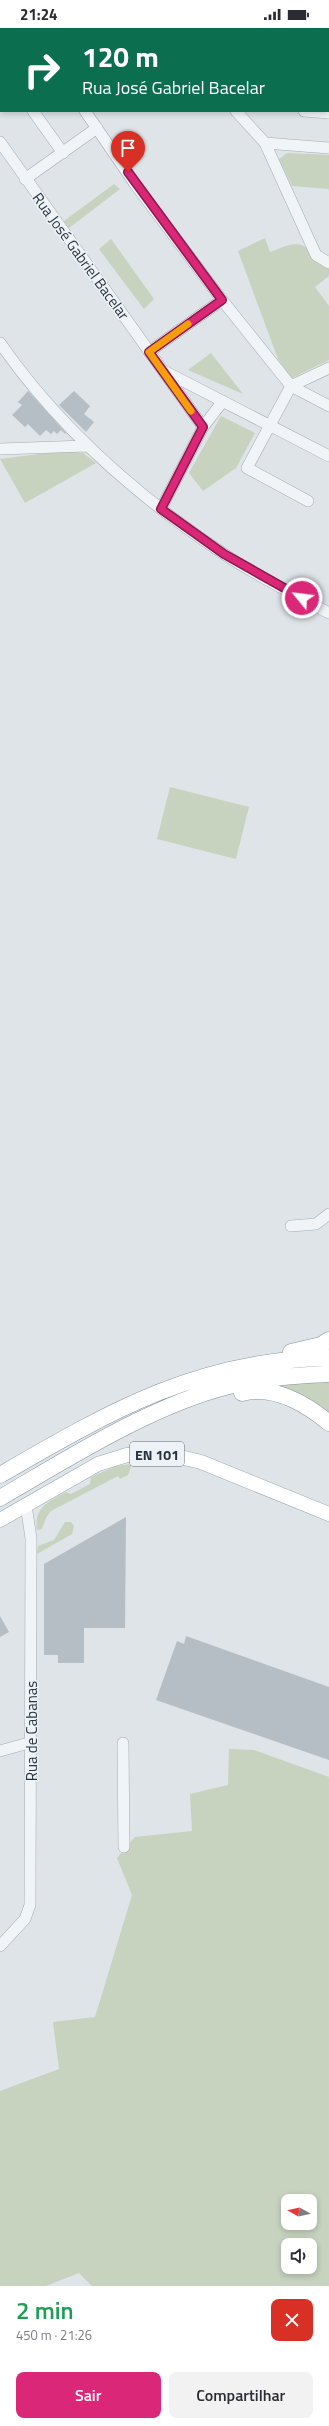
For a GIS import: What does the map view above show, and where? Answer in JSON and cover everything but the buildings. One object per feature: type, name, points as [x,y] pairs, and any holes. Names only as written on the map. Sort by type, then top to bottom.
[{"type":"highway","points":[[260,1363],[274,1355],[306,1349],[329,1340]]},
{"type":"highway","points":[[0,1475],[90,1423],[160,1390],[208,1374],[260,1363],[329,1358]]},
{"type":"highway","name":"EN 101","points":[[0,1498],[99,1441],[192,1398],[229,1386],[310,1374],[329,1374]]},
{"type":"highway","points":[[156,1414],[246,1392],[264,1392],[285,1396],[305,1404],[329,1423]]},
{"type":"main road","name":"EN 101","points":[[0,1520],[98,1464],[127,1455],[164,1453],[201,1462],[326,1510]]},
{"type":"street","points":[[35,112],[63,153]]},
{"type":"street","points":[[86,112],[135,184],[222,300],[291,386],[329,406]]},
{"type":"street","points":[[237,112],[265,143],[316,255],[329,263]]},
{"type":"street","points":[[316,112],[329,113]]},
{"type":"street","points":[[25,179],[97,128]]},
{"type":"street","name":"Rua José Gabriel Bacelar","points":[[0,142],[203,427]]},
{"type":"street","points":[[265,143],[329,148]]},
{"type":"street","points":[[149,352],[222,300]]},
{"type":"street","points":[[0,343],[47,403],[86,446],[112,470],[161,509],[224,554],[329,614]]},
{"type":"street","points":[[308,501],[247,468],[291,386],[329,368]]},
{"type":"street","name":"Rua José Gabriel Bacelar","points":[[161,370],[223,401],[269,427],[329,456]]},
{"type":"street","points":[[161,509],[203,427],[223,401]]},
{"type":"street","points":[[0,449],[86,446]]},
{"type":"street","points":[[291,1226],[316,1224],[329,1214]]},
{"type":"street","name":"Rua de Cabanas","points":[[0,1946],[25,1919],[30,1905],[32,1742],[31,1538],[26,1505]]},
{"type":"street","points":[[0,1751],[32,1742]]},
{"type":"street","points":[[123,1743],[124,1847]]},
{"type":"green space","points":[[287,153],[329,155],[329,189],[292,186],[279,159]]},
{"type":"green space","points":[[114,184],[120,189],[69,228],[64,221]]},
{"type":"green space","points":[[265,238],[270,252],[282,247],[297,244],[308,249],[329,269],[329,276],[315,287],[329,306],[329,360],[292,378],[278,359],[238,251]]},
{"type":"green space","points":[[111,239],[154,299],[144,309],[99,249]]},
{"type":"green space","points":[[211,353],[243,394],[188,370]]},
{"type":"green space","points":[[221,416],[255,433],[236,468],[203,491],[189,473]]},
{"type":"green space","points":[[63,451],[83,453],[96,463],[25,503],[0,459]]},
{"type":"green space","points":[[170,787],[249,807],[236,859],[157,839]]},
{"type":"green space","points":[[329,1380],[329,1417],[271,1386]]},
{"type":"green space","points":[[132,1464],[128,1475],[120,1479],[118,1476],[51,1511],[46,1518],[42,1529],[37,1530],[40,1510],[54,1498],[66,1492],[71,1494],[90,1484],[91,1477],[116,1466]]},
{"type":"green space","points":[[65,1522],[71,1522],[74,1526],[72,1534],[37,1554],[38,1546],[54,1540]]},
{"type":"green space","points":[[229,1749],[254,1750],[329,1777],[329,2286],[92,2286],[79,2273],[46,2286],[0,2286],[0,2091],[59,2069],[53,2022],[95,2017],[132,1895],[117,1858],[135,1837],[192,1831],[190,1794],[228,1785]]},
{"type":"slow traffic","points":[[188,324],[149,352],[191,411]]},
{"type":"route","points":[[128,172],[135,184],[222,300],[149,352],[190,411],[203,427],[161,509],[224,554],[302,598]]}]
